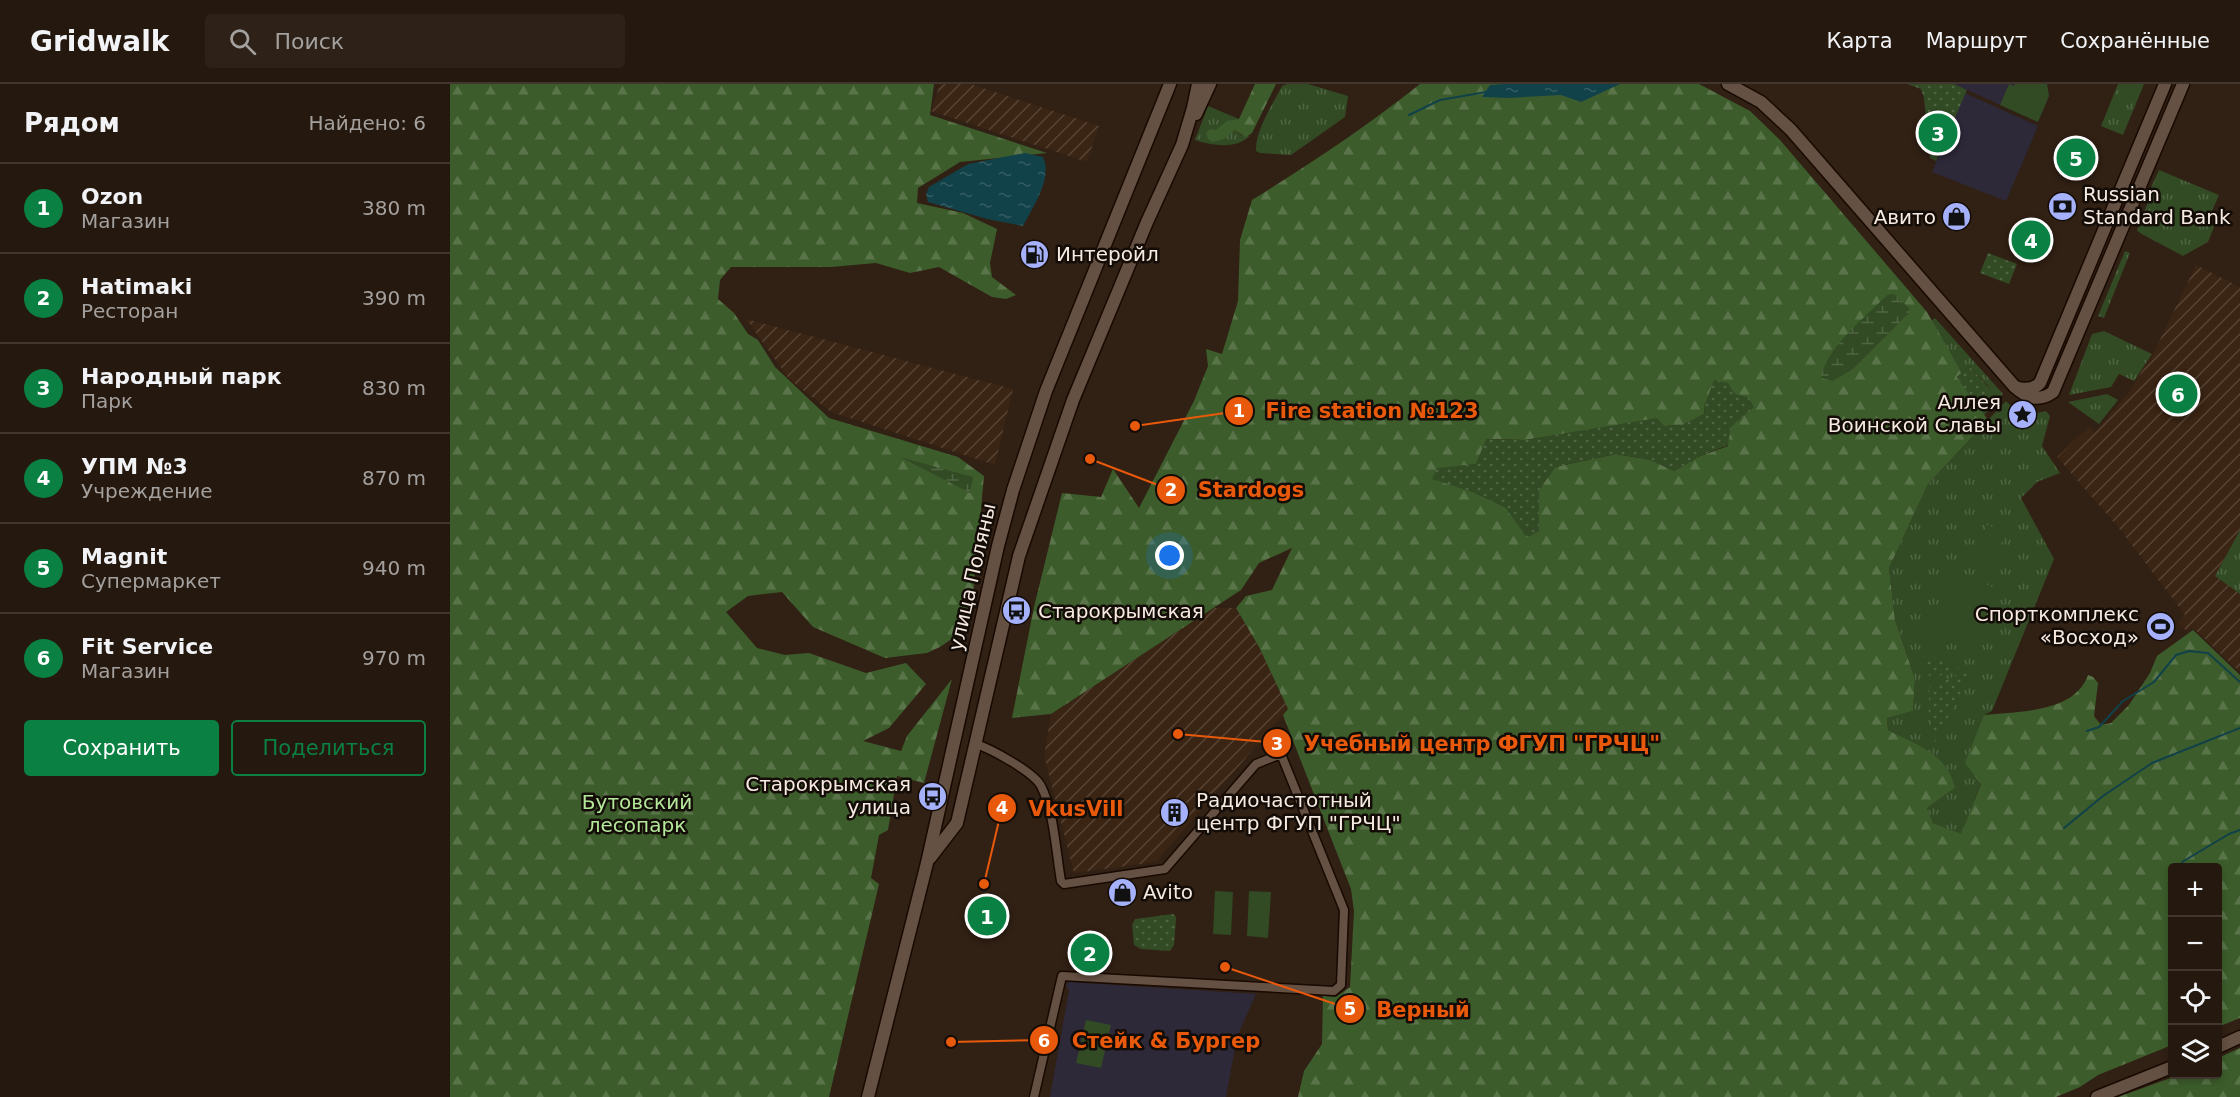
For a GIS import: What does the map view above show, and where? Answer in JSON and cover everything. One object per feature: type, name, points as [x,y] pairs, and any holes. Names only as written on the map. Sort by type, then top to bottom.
[{"type":"main road","name":"улица Поляны","points":[[868,1097],[927,863],[998,546],[1013,490],[1046,391],[1170,84]]},
{"type":"main road","name":"улица Поляны","points":[[927,863],[957,823],[1019,556],[1073,400],[1147,222],[1182,145],[1198,84]]},
{"type":"main road","points":[[1182,145],[1210,84]]},
{"type":"main road","points":[[1728,84],[1761,102],[1791,130],[2014,386],[2030,398],[2038,398],[2053,392],[2183,84]]},
{"type":"main road","points":[[2014,386],[2023,389],[2035,388],[2046,369],[2165,84]]},
{"type":"main road","points":[[2046,369],[2048,395]]},
{"type":"main road","points":[[2222,1045],[2240,1037]]},
{"type":"main road","points":[[2097,1097],[2168,1069]]},
{"type":"street","points":[[976,744],[1007,758],[1040,784],[1048,808],[1061,881],[1064,884],[1165,869],[1256,764],[1281,754],[1344,910],[1341,985],[1334,991],[1062,975],[1034,1097]]},
{"type":"shaded area","points":[[940,84],[971,84],[1099,126],[1087,162],[931,111]]},
{"type":"shaded area","points":[[1954,84],[2047,84],[2049,96],[2038,122]]},
{"type":"shaded area","points":[[1965,93],[2038,126],[2006,201],[1932,172]]},
{"type":"shaded area","points":[[2196,265],[2240,287],[2240,530],[2215,576],[2240,594],[2240,672],[2192,627],[2187,631],[2178,623],[2185,615],[2118,527],[2057,457],[2089,427],[2095,432],[2128,393],[2153,354]]},
{"type":"shaded area","points":[[746,319],[1013,389],[995,465],[831,412],[789,379]]},
{"type":"shaded area","points":[[1214,608],[1236,608],[1259,647],[1288,709],[1156,862],[1074,873],[1044,756],[1051,714]]},
{"type":"shaded area","points":[[1070,982],[1256,994],[1237,1037],[1226,1097],[1050,1097],[1069,990],[1066,985]]},
{"type":"green space","name":"Бутовский лесопарк","points":[[450,84],[934,84],[930,115],[1047,153],[960,162],[918,188],[917,203],[963,213],[997,229],[990,263],[992,277],[1016,295],[1006,299],[992,297],[939,267],[910,273],[876,263],[831,267],[731,267],[720,280],[718,299],[734,313],[748,334],[758,340],[775,367],[829,418],[958,457],[984,476],[973,595],[963,631],[940,647],[927,653],[885,658],[813,627],[782,592],[748,596],[726,612],[757,648],[785,655],[809,653],[866,673],[906,663],[926,684],[889,728],[863,741],[901,751],[907,736],[952,679],[924,783],[897,776],[888,830],[879,835],[871,878],[879,884],[829,1097],[450,1097]]},
{"type":"green space","points":[[1255,84],[1276,84],[1252,133],[1246,137],[1234,130],[1226,138],[1213,142],[1208,139],[1206,133],[1211,129],[1216,130],[1227,121],[1239,119]]},
{"type":"green space","points":[[1308,84],[1348,96],[1345,117],[1291,155],[1260,153],[1256,151],[1256,143],[1261,126],[1282,86]]},
{"type":"green space","points":[[1420,84],[1699,84],[1750,111],[1780,140],[1927,312],[1962,373],[1957,377],[1988,420],[1928,484],[1889,568],[1895,620],[1915,679],[1913,711],[1887,718],[1888,730],[1938,758],[1951,776],[1955,788],[1927,808],[1933,823],[1961,834],[1981,784],[1965,763],[1984,715],[2028,711],[2058,704],[2081,688],[2088,675],[2098,683],[2094,716],[2101,725],[2111,723],[2129,705],[2150,673],[2157,656],[2193,630],[2240,675],[2240,1018],[2222,1025],[2222,863],[2168,863],[2168,1047],[2098,1075],[2080,1087],[2056,1097],[1298,1097],[1304,1071],[1322,1044],[1323,996],[1336,997],[1350,987],[1354,911],[1351,889],[1283,715],[1288,709],[1259,647],[1236,608],[1246,596],[1272,590],[1292,548],[1259,563],[1241,590],[1051,714],[1012,718],[1034,607],[1062,493],[1101,497],[1113,469],[1139,508],[1194,401],[1208,366],[1206,349],[1222,354],[1238,301],[1240,240],[1252,200],[1338,145]],"holes":[[[1705,404],[1728,446],[1698,457],[1674,471],[1651,460],[1616,454],[1555,467],[1539,490],[1539,531],[1505,507],[1473,492],[1433,478],[1437,469],[1476,464],[1487,439],[1525,440],[1657,419],[1664,426],[1683,425],[1704,414]]]},
{"type":"green space","points":[[1907,84],[1954,84],[1967,90],[1936,161],[1930,158],[1924,98],[1921,89]]},
{"type":"green space","points":[[2009,84],[2014,86],[2015,84],[2047,84],[2049,96],[2038,122],[2000,105]]},
{"type":"green space","points":[[2118,84],[2144,84],[2123,135],[2101,126]]},
{"type":"green space","points":[[1208,106],[1239,119],[1216,130],[1210,129],[1230,133],[1234,130],[1241,135],[1249,136],[1241,142],[1226,145],[1195,140]]},
{"type":"green space","points":[[2159,170],[2219,195],[2208,220],[2214,227],[2208,242],[2183,256],[2137,230],[2150,197],[2149,192]]},
{"type":"green space","points":[[2125,251],[2130,253],[2104,318],[2098,316]]},
{"type":"green space","points":[[1988,253],[2017,264],[2009,284],[1980,273]]},
{"type":"green space","points":[[1894,294],[1909,308],[1909,313],[1853,369],[1833,381],[1821,378],[1824,366],[1839,344],[1887,295]]},
{"type":"green space","points":[[1935,318],[2003,394],[1984,415],[1975,403],[1990,388],[1969,366],[1962,373],[1931,321]]},
{"type":"green space","points":[[2104,331],[2152,354],[2134,381],[2119,374],[2111,387],[2069,395],[2092,334]]},
{"type":"green space","points":[[1969,366],[1990,389],[1975,403],[1957,377]]},
{"type":"green space","points":[[1714,380],[1728,383],[1735,394],[1748,397],[1754,407],[1731,427],[1728,445],[1698,457],[1674,471],[1651,460],[1616,454],[1555,467],[1539,490],[1539,531],[1527,538],[1505,507],[1473,492],[1432,479],[1437,468],[1476,464],[1486,439],[1525,440],[1657,418],[1664,426],[1683,425],[1704,414],[1705,404]]},
{"type":"green space","points":[[2107,394],[2118,400],[2099,424],[2068,402]]},
{"type":"green space","points":[[2006,401],[2016,411],[2037,413],[2046,411],[2050,416],[2042,446],[2060,473],[2037,482],[2021,498],[2054,559],[1992,711],[1984,715],[1981,783],[1961,835],[1933,823],[1927,808],[1955,788],[1909,741],[1888,730],[1887,718],[1913,711],[1915,679],[1895,620],[1889,568],[1928,484]]},
{"type":"green space","points":[[900,457],[973,477],[970,493]]},
{"type":"green space","points":[[1987,525],[2006,532],[1993,563],[1974,555]]},
{"type":"green space","points":[[2240,530],[2240,594],[2215,576]]},
{"type":"green space","points":[[1952,570],[1997,589],[1971,651],[1926,633]]},
{"type":"green space","points":[[1923,653],[1960,668],[1930,679]]},
{"type":"green space","points":[[1965,672],[1970,675],[1935,742],[1928,708],[1930,686]]},
{"type":"green space","points":[[1215,891],[1233,892],[1231,935],[1213,934]]},
{"type":"green space","points":[[1249,891],[1271,892],[1268,938],[1247,936]]},
{"type":"green space","points":[[1173,914],[1176,917],[1174,945],[1170,951],[1141,949],[1134,945],[1132,925],[1135,919]]},
{"type":"green space","points":[[1086,1020],[1111,1025],[1101,1068],[1076,1063]]},
{"type":"green space","points":[[2240,1048],[2240,1097],[2118,1097],[2168,1079],[2222,1079],[2222,1056]]},
{"type":"water","points":[[1620,84],[1581,102],[1561,95],[1482,97],[1490,85]]},
{"type":"water","points":[[1025,153],[1043,157],[1046,174],[1044,183],[1023,226],[987,219],[928,202],[926,194],[929,187],[968,164]]},
{"type":"waterway","points":[[1409,115],[1440,100],[1486,92]]},
{"type":"waterway","points":[[2087,731],[2099,727],[2123,701],[2154,682],[2176,655],[2189,651],[2208,653],[2240,682]]},
{"type":"waterway","points":[[2064,828],[2103,796],[2152,763],[2240,728]]},
{"type":"waterway","points":[[2182,862],[2229,834],[2240,830]]},
{"type":"place","name":"Народный парк","points":[[1938,133]]},
{"type":"place","name":"Magnit","points":[[2076,158]]},
{"type":"place","name":"Russian Standard Bank","points":[[2062,206]]},
{"type":"place","name":"Авито","points":[[1957,217]]},
{"type":"place","name":"УПМ №3","points":[[2031,240]]},
{"type":"place","name":"Интеройл","points":[[1035,254]]},
{"type":"place","name":"Fit Service","points":[[2178,394]]},
{"type":"place","name":"Аллея Воинской Славы","points":[[2022,414]]},
{"type":"place","name":"Fire station №123","points":[[1135,426]]},
{"type":"place","name":"Stardogs","points":[[1090,459]]},
{"type":"place","name":"Старокрымская","points":[[1017,611]]},
{"type":"place","name":"Спорткомплекс «Восход»","points":[[2160,626]]},
{"type":"place","name":"Учебный центр ФГУП \"ГРЧЦ\"","points":[[1178,734]]},
{"type":"place","name":"Старокрымская улица","points":[[932,796]]},
{"type":"place","name":"Радиочастотный центр ФГУП \"ГРЧЦ\"","points":[[1175,812]]},
{"type":"place","name":"VkusVill","points":[[984,884]]},
{"type":"place","name":"Avito","points":[[1122,892]]},
{"type":"place","name":"Ozon","points":[[987,916]]},
{"type":"place","name":"Hatimaki","points":[[1090,953]]},
{"type":"place","name":"Верный","points":[[1225,967]]},
{"type":"place","name":"Стейк & Бургер","points":[[951,1042]]}]
